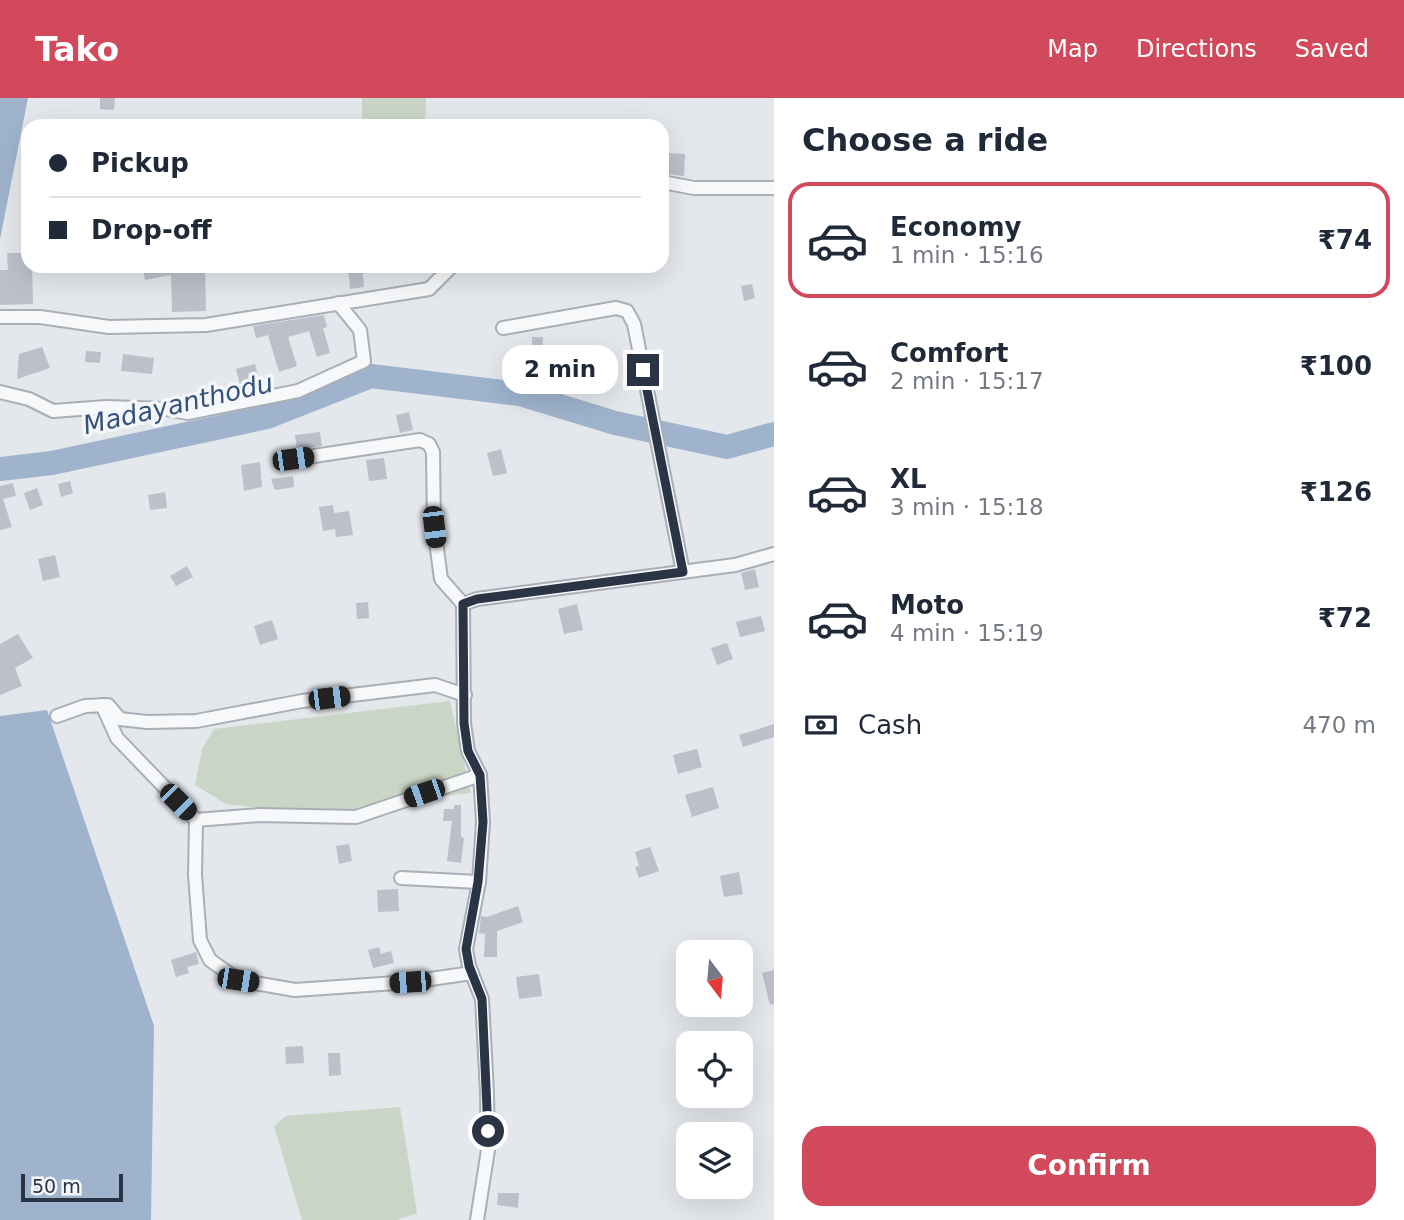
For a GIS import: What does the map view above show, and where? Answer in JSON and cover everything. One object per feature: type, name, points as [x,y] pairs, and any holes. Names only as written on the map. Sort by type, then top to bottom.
[{"type":"street","points":[[669,183],[694,188],[774,188]]},
{"type":"street","points":[[0,317],[40,317],[109,327],[206,325],[429,289],[445,273]]},
{"type":"street","points":[[0,392],[29,399],[53,411],[106,407],[166,409],[188,413],[298,391],[364,361],[360,330],[338,303]]},
{"type":"street","points":[[503,328],[616,307],[627,311],[634,324],[683,572]]},
{"type":"street","points":[[293,459],[421,440],[429,444],[433,452],[434,527],[442,579],[463,604],[464,723],[468,751],[480,775],[483,822],[478,882],[466,949],[482,999],[487,1115],[488,1150],[477,1220]]},
{"type":"street","points":[[463,604],[477,599],[735,565],[774,554]]},
{"type":"street","points":[[57,716],[85,706],[108,705],[120,719],[147,722],[196,721],[302,701],[435,685],[465,695]]},
{"type":"street","points":[[102,705],[117,738],[196,820],[195,875],[200,940],[210,960],[238,980],[295,990],[410,982],[472,973]]},
{"type":"street","points":[[196,820],[259,815],[356,817],[480,775]]},
{"type":"street","points":[[401,878],[478,882]]},
{"type":"green space","points":[[362,98],[426,98],[425,119],[362,119]]},
{"type":"green space","points":[[450,701],[471,793],[401,801],[336,817],[226,804],[195,785],[202,749],[214,729]]},
{"type":"green space","points":[[400,1107],[417,1213],[397,1220],[302,1220],[274,1126],[286,1116]]},
{"type":"water","points":[[0,98],[28,98],[24,119],[21,119],[21,133],[0,239]]},
{"type":"water","points":[[47,710],[154,1026],[151,1220],[0,1220],[0,716]]},
{"type":"building","points":[[100,98],[115,98],[114,110],[100,109]]},
{"type":"building","points":[[669,153],[685,154],[684,176],[669,174]]},
{"type":"building","points":[[7,253],[21,253],[21,273],[32,273],[33,304],[0,305],[0,270],[8,270]]},
{"type":"building","points":[[144,273],[205,273],[206,311],[172,312],[171,275],[145,280]]},
{"type":"building","points":[[349,273],[363,273],[364,287],[350,289]]},
{"type":"building","points":[[752,284],[755,298],[744,301],[741,286]]},
{"type":"building","points":[[324,315],[327,327],[323,328],[330,353],[317,357],[309,331],[288,337],[297,366],[279,372],[268,335],[256,338],[253,326]]},
{"type":"building","points":[[532,337],[543,337],[542,367],[532,367]]},
{"type":"building","points":[[42,347],[50,368],[17,379],[19,354]]},
{"type":"building","points":[[86,351],[101,352],[100,363],[85,362]]},
{"type":"building","points":[[123,354],[154,358],[152,374],[121,371]]},
{"type":"building","points":[[255,364],[259,380],[240,385],[236,369]]},
{"type":"building","points":[[409,412],[413,430],[400,433],[396,415]]},
{"type":"building","points":[[320,432],[322,446],[297,450],[295,435]]},
{"type":"building","points":[[501,449],[507,473],[493,476],[487,453]]},
{"type":"building","points":[[384,458],[387,479],[369,481],[366,460]]},
{"type":"building","points":[[260,462],[262,487],[244,491],[241,465]]},
{"type":"building","points":[[293,476],[294,487],[275,490],[271,479]]},
{"type":"building","points":[[70,481],[73,493],[61,497],[58,484]]},
{"type":"building","points":[[13,483],[16,496],[3,499],[12,527],[0,530],[0,486]]},
{"type":"building","points":[[37,488],[43,505],[30,510],[24,493]]},
{"type":"building","points":[[165,492],[167,508],[150,510],[148,495]]},
{"type":"building","points":[[333,505],[334,513],[349,511],[353,535],[336,537],[335,529],[323,531],[319,507]]},
{"type":"building","points":[[55,555],[60,577],[43,581],[38,559]]},
{"type":"building","points":[[187,566],[193,577],[176,586],[170,576]]},
{"type":"building","points":[[755,569],[759,587],[745,590],[741,573]]},
{"type":"building","points":[[368,602],[369,618],[357,619],[356,603]]},
{"type":"building","points":[[577,604],[583,630],[564,634],[558,609]]},
{"type":"building","points":[[761,616],[765,631],[740,637],[736,622]]},
{"type":"building","points":[[272,620],[278,639],[260,645],[254,626]]},
{"type":"building","points":[[18,634],[33,658],[15,668],[22,686],[0,695],[0,644]]},
{"type":"building","points":[[727,643],[733,659],[717,665],[711,648]]},
{"type":"building","points":[[774,724],[774,737],[743,747],[739,735]]},
{"type":"building","points":[[697,749],[702,767],[678,774],[673,755]]},
{"type":"building","points":[[713,787],[719,808],[692,817],[685,795]]},
{"type":"building","points":[[454,805],[461,805],[461,837],[464,838],[461,863],[447,861],[452,821],[443,821],[444,809],[454,809]]},
{"type":"building","points":[[349,844],[352,861],[339,864],[336,846]]},
{"type":"building","points":[[650,847],[659,871],[639,878],[635,867],[639,866],[635,852]]},
{"type":"building","points":[[739,872],[743,894],[724,897],[720,876]]},
{"type":"building","points":[[398,889],[399,911],[378,912],[377,890]]},
{"type":"building","points":[[518,906],[523,922],[497,931],[497,957],[484,957],[485,934],[479,933],[481,916],[487,917]]},
{"type":"building","points":[[379,947],[381,954],[391,951],[394,963],[373,968],[368,950]]},
{"type":"building","points":[[196,952],[199,964],[187,967],[189,973],[176,977],[171,960]]},
{"type":"building","points":[[774,970],[774,1004],[770,1005],[762,973]]},
{"type":"building","points":[[539,974],[542,996],[519,999],[516,977]]},
{"type":"building","points":[[303,1046],[304,1063],[286,1064],[285,1047]]},
{"type":"building","points":[[328,1053],[340,1053],[341,1075],[329,1076]]},
{"type":"building","points":[[498,1193],[519,1193],[518,1208],[497,1205]]},
{"type":"waterway","name":"Madayanthodu","points":[[0,469],[52,463],[267,417],[371,376],[520,394],[615,423],[727,447],[774,434]]},
{"type":"route","points":[[488,1131],[482,999],[469,966],[466,949],[478,882],[483,822],[480,775],[468,751],[464,723],[463,604],[477,599],[683,572],[643,370]]}]
